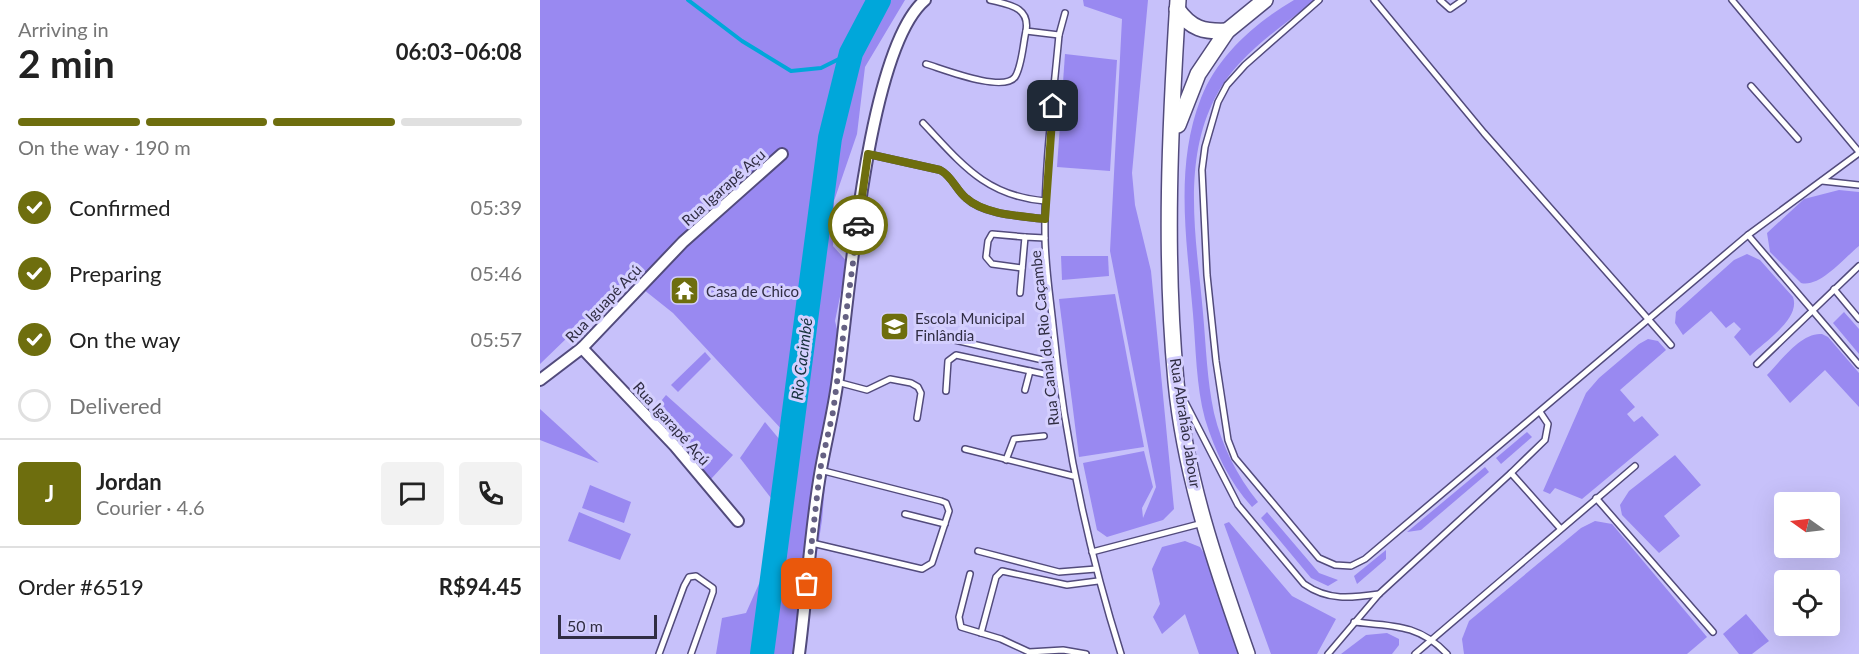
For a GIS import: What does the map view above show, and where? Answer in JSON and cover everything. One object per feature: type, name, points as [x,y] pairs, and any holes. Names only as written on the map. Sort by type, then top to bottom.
[{"type":"street","points":[[799,654],[820,470],[837,382],[868,154],[895,48],[913,10],[925,0]]},
{"type":"street","name":"Rua Abrahão Jabour","points":[[1172,148],[1184,106],[1198,74],[1227,31],[1266,0]]},
{"type":"street","points":[[1178,4],[1193,27],[1207,32],[1227,31]]},
{"type":"street","name":"Rua Abrahão Jabour","points":[[1178,4],[1168,225],[1176,383],[1190,466],[1204,523],[1247,654]]},
{"type":"street","name":"Rua Igarapé Açu","points":[[683,242],[782,154]]},
{"type":"street","name":"Rua Iguapé Açú","points":[[540,380],[582,348],[683,242]]},
{"type":"street","name":"Rua Igarapé Açú","points":[[582,348],[675,446],[738,521]]},
{"type":"lane","points":[[926,64],[994,83],[1007,82],[1017,74],[1028,20],[1024,13],[1014,6],[990,0]]},
{"type":"lane","points":[[1320,0],[1245,65],[1227,85],[1212,119],[1205,147],[1203,207],[1211,320],[1228,440],[1235,458],[1318,558],[1335,565],[1351,566],[1365,559],[1748,235],[1859,152],[1732,0]]},
{"type":"lane","points":[[1374,0],[1484,133],[1671,345]]},
{"type":"lane","points":[[1440,0],[1450,9],[1463,0]]},
{"type":"lane","name":"Rua Canal do Rio Caçambe","points":[[1065,13],[1059,35],[1045,201],[1045,238],[1056,363],[1073,476],[1098,581],[1121,654]]},
{"type":"lane","points":[[1026,31],[1059,35]]},
{"type":"lane","points":[[1751,86],[1798,139]]},
{"type":"lane","points":[[922,123],[981,181],[1005,191],[1045,201]]},
{"type":"lane","points":[[868,154],[940,170],[948,175],[965,198],[985,208],[1045,219]]},
{"type":"lane","points":[[1821,181],[1859,185]]},
{"type":"lane","points":[[1022,268],[992,264],[986,257],[988,241],[992,234],[1045,238]]},
{"type":"lane","points":[[1748,235],[1859,365]]},
{"type":"lane","points":[[1020,293],[1025,237]]},
{"type":"lane","points":[[1757,364],[1859,266]]},
{"type":"lane","points":[[1834,289],[1859,319]]},
{"type":"lane","points":[[937,336],[1056,363]]},
{"type":"lane","points":[[946,392],[948,361],[956,355],[1058,377]]},
{"type":"lane","points":[[1025,390],[1030,371]]},
{"type":"lane","points":[[837,382],[867,390],[890,379],[911,383],[918,387],[921,393],[917,418]]},
{"type":"lane","points":[[1176,383],[1194,423],[1238,506],[1299,580],[1317,594],[1331,598],[1379,594]]},
{"type":"lane","points":[[1328,654],[1379,594],[1511,474],[1545,440],[1548,424],[1540,412]]},
{"type":"lane","points":[[1006,460],[1014,440],[1044,436]]},
{"type":"lane","points":[[965,449],[1073,476]]},
{"type":"lane","points":[[1415,654],[1635,466]]},
{"type":"lane","points":[[812,543],[922,569],[932,563],[949,507],[941,501],[820,470]]},
{"type":"lane","points":[[1511,474],[1560,528]]},
{"type":"lane","points":[[1596,498],[1713,632]]},
{"type":"lane","points":[[905,514],[945,524]]},
{"type":"lane","points":[[1092,552],[1204,523]]},
{"type":"lane","points":[[978,551],[1059,572],[1096,569]]},
{"type":"lane","points":[[981,633],[996,577],[1002,570],[1067,585],[1098,581]]},
{"type":"lane","points":[[970,574],[959,622],[961,627],[1029,652],[1063,650],[1086,654]]},
{"type":"lane","points":[[659,654],[684,586],[689,577],[696,576],[713,588],[713,592],[691,654]]},
{"type":"lane","points":[[1354,622],[1414,629],[1434,639],[1447,654]]},
{"type":"shaded area","points":[[540,0],[905,0],[865,67],[857,134],[834,201],[833,246],[850,265],[843,282],[835,321],[840,341],[833,392],[822,520],[802,654],[716,654],[722,618],[746,613],[770,559],[785,433],[673,313],[629,278],[540,364]]},
{"type":"shaded area","points":[[1083,0],[1148,0],[1132,173],[1135,205],[1151,271],[1174,509],[1163,520],[1107,537],[1097,530],[1083,463],[1144,451],[1153,487],[1142,508],[1143,518],[1156,487],[1110,251],[1122,19],[1084,6]]},
{"type":"shaded area","points":[[1294,0],[1315,0],[1246,56],[1234,69],[1215,98],[1204,123],[1195,177],[1195,232],[1214,413],[1226,449],[1243,482],[1258,502],[1252,507],[1236,487],[1218,454],[1202,406],[1186,232],[1185,178],[1193,124],[1208,82],[1239,42],[1265,19]]},
{"type":"shaded area","points":[[1065,54],[1117,60],[1110,171],[1057,167]]},
{"type":"shaded area","points":[[1839,190],[1859,192],[1859,246],[1824,276],[1816,281],[1801,283],[1770,252],[1767,233],[1804,199]]},
{"type":"shaded area","points":[[1747,254],[1760,260],[1793,297],[1792,314],[1787,322],[1750,356],[1734,337],[1741,329],[1734,322],[1726,328],[1711,311],[1683,335],[1675,323],[1676,312],[1734,260]]},
{"type":"shaded area","points":[[1061,256],[1108,256],[1109,276],[1062,280]]},
{"type":"shaded area","points":[[1115,294],[1144,447],[1079,457],[1059,299]]},
{"type":"shaded area","points":[[1844,312],[1859,329],[1859,354],[1833,323]]},
{"type":"shaded area","points":[[1822,334],[1828,337],[1859,373],[1859,407],[1825,370],[1790,403],[1767,375],[1799,343],[1806,338]]},
{"type":"shaded area","points":[[1648,339],[1658,341],[1666,350],[1620,390],[1635,407],[1627,414],[1634,422],[1642,416],[1659,435],[1582,499],[1555,488],[1550,494],[1543,491],[1586,393],[1599,378]]},
{"type":"shaded area","points":[[705,352],[711,359],[678,392],[671,385]]},
{"type":"shaded area","points":[[666,395],[733,455],[711,479],[648,417]]},
{"type":"shaded area","points":[[540,409],[599,463],[540,440]]},
{"type":"shaded area","points":[[765,422],[780,440],[771,498],[740,458]]},
{"type":"shaded area","points":[[1527,432],[1532,437],[1501,464],[1496,458]]},
{"type":"shaded area","points":[[1675,455],[1701,485],[1664,516],[1680,536],[1659,553],[1622,515],[1620,505],[1629,491]]},
{"type":"shaded area","points":[[1485,467],[1489,472],[1421,530],[1407,532]]},
{"type":"shaded area","points":[[590,485],[631,502],[624,523],[582,508]]},
{"type":"shaded area","points":[[579,512],[631,534],[620,560],[568,541]]},
{"type":"shaded area","points":[[1267,512],[1319,573],[1338,580],[1328,586],[1311,578],[1261,518]]},
{"type":"shaded area","points":[[1595,521],[1612,524],[1707,637],[1687,654],[1464,654],[1462,639],[1469,621],[1581,528]]},
{"type":"shaded area","points":[[1229,522],[1292,596],[1336,619],[1317,654],[1271,654],[1224,524]]},
{"type":"shaded area","points":[[1185,541],[1200,547],[1216,572],[1241,654],[1199,654],[1185,614],[1162,634],[1153,617],[1160,604],[1152,569],[1162,547]]},
{"type":"shaded area","points":[[1386,550],[1386,559],[1357,584],[1354,576]]},
{"type":"shaded area","points":[[1746,614],[1769,641],[1752,654],[1739,654],[1723,634]]},
{"type":"shaded area","points":[[1387,633],[1399,639],[1399,645],[1392,654],[1341,654],[1366,635]]},
{"type":"waterway","points":[[688,0],[742,41],[791,71],[821,68],[851,53]]},
{"type":"waterway","name":"Rio Cacimbé","points":[[762,654],[830,138],[851,53],[879,0]]},
{"type":"way so far","points":[[807,584],[820,470],[833,412],[858,225]]},
{"type":"place","name":"Casa de Chico","points":[[685,291]]},
{"type":"place","name":"Escola Municipal Finlândia","points":[[894,327]]},
{"type":"route","points":[[858,225],[868,154],[940,170],[948,175],[965,198],[975,205],[1045,219],[1053,106]]}]
